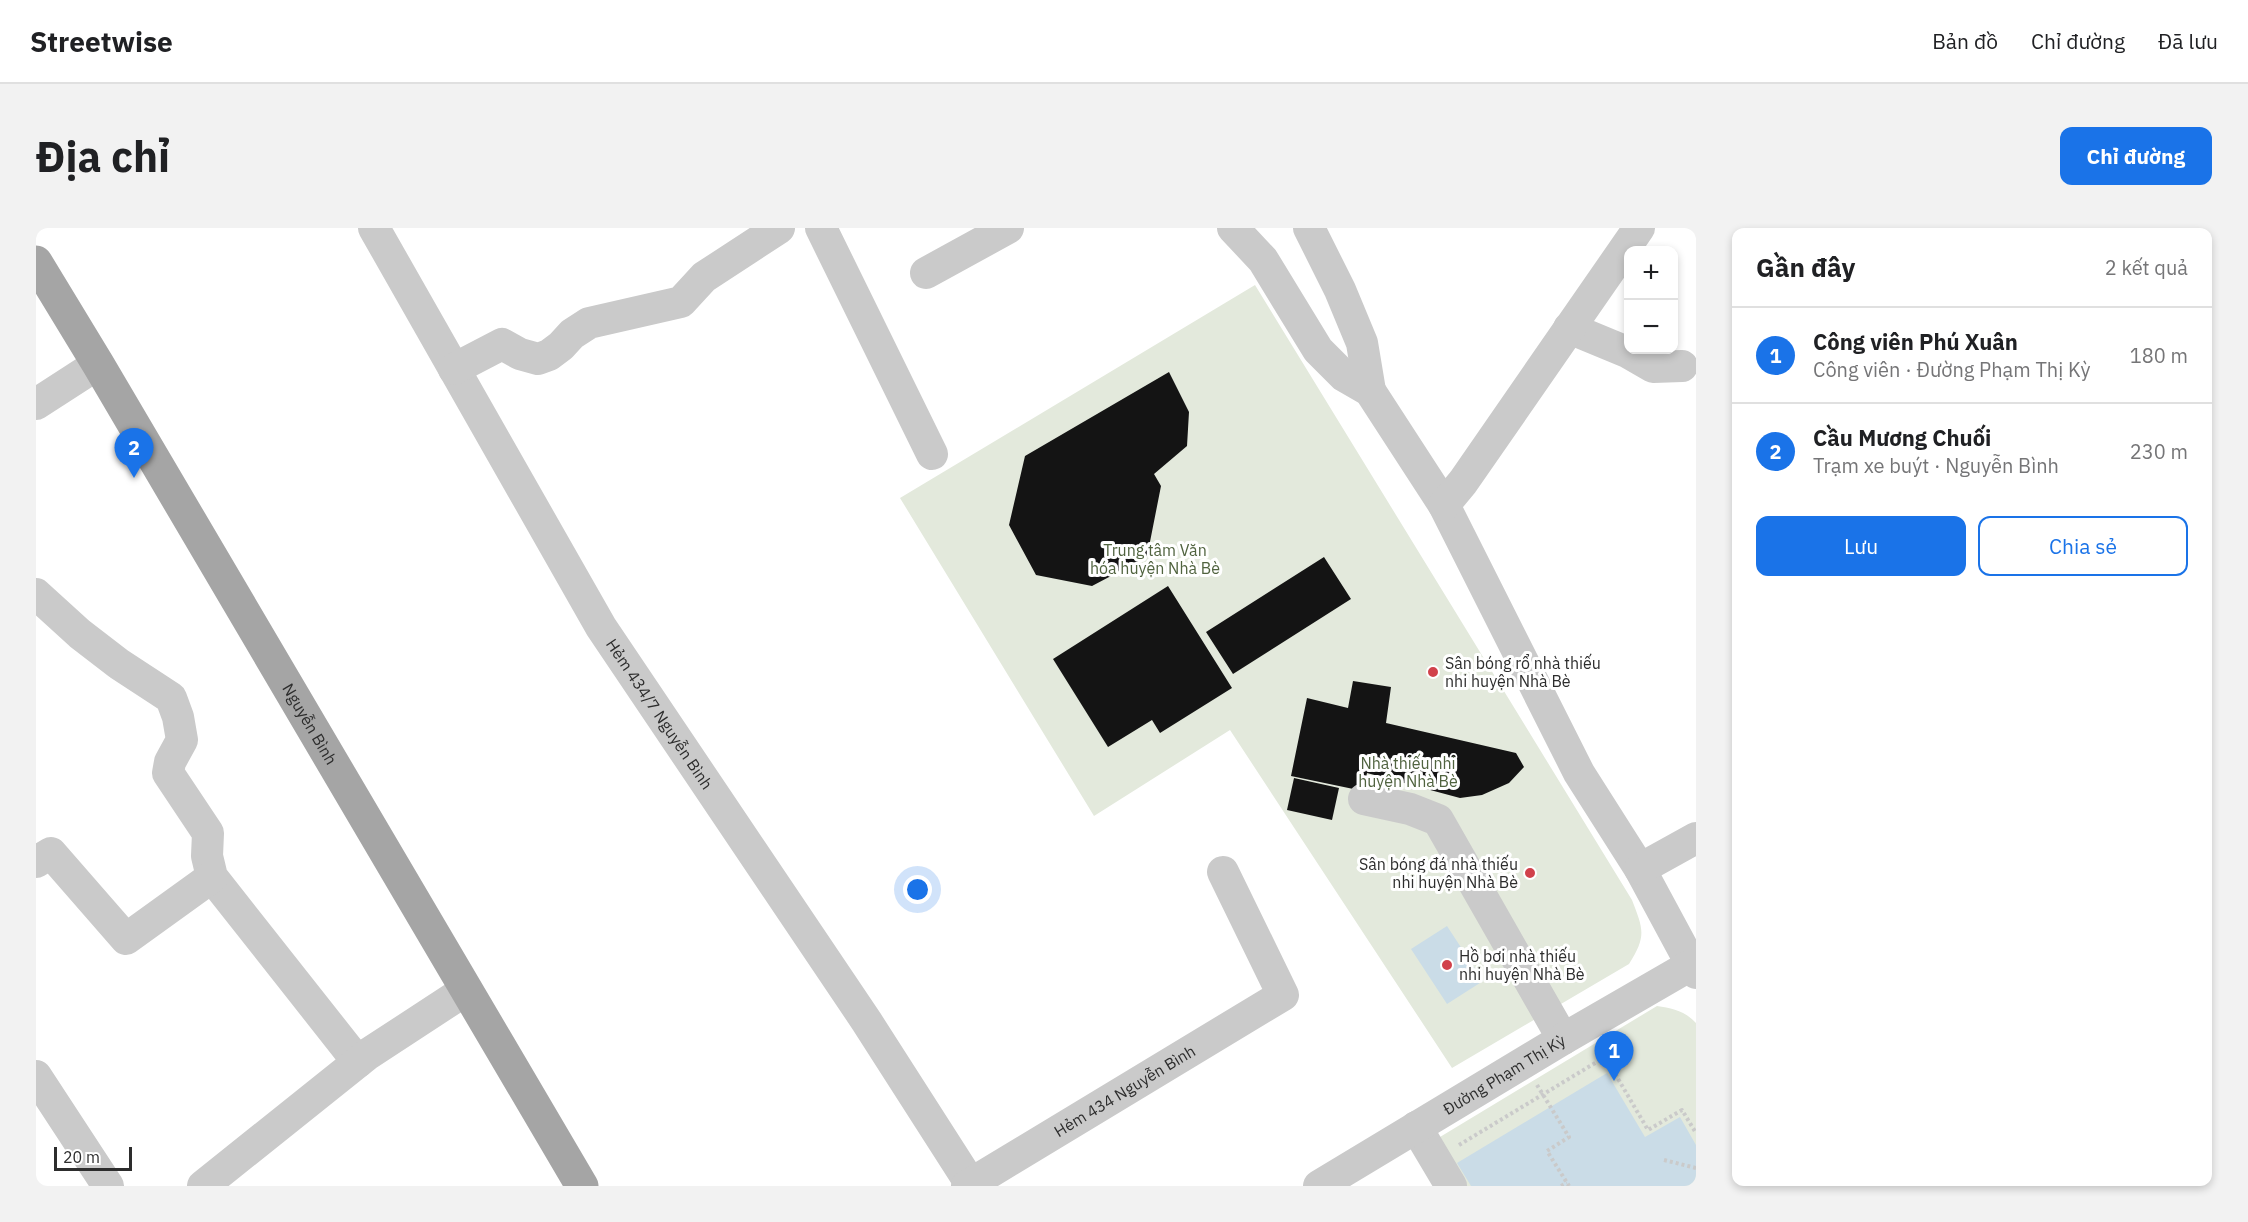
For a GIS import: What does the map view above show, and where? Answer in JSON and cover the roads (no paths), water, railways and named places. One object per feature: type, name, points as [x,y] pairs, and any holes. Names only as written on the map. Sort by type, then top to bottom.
[{"type":"main road","name":"Nguyễn Bình","points":[[36,262],[582,1186]]},
{"type":"street","name":"Hẻm 434/7 Nguyễn Bình","points":[[374,228],[601,627],[867,1022],[970,1185]]},
{"type":"street","points":[[454,369],[502,344],[520,354],[538,359],[549,355],[572,334],[589,323],[681,302],[704,277],[778,228]]},
{"type":"street","points":[[821,228],[932,454]]},
{"type":"street","points":[[926,273],[1008,228]]},
{"type":"street","points":[[1233,228],[1263,260],[1318,350],[1344,376],[1370,391]]},
{"type":"street","points":[[1309,228],[1340,290],[1362,343],[1370,391],[1444,505],[1579,773],[1640,869],[1694,969]]},
{"type":"street","points":[[1444,505],[1463,482],[1639,228]]},
{"type":"street","points":[[1569,328],[1627,352],[1653,368],[1682,366]]},
{"type":"street","points":[[36,404],[98,364]]},
{"type":"street","points":[[36,594],[80,634],[119,664],[171,698],[178,717],[182,740],[170,762],[168,773],[208,833],[207,856],[212,877],[358,1062]]},
{"type":"street","points":[[1364,799],[1410,809],[1438,820],[1575,1032]]},
{"type":"street","points":[[1640,869],[1696,838]]},
{"type":"street","points":[[36,862],[51,853],[126,939],[212,877]]},
{"type":"street","name":"Hẻm 434 Nguyễn Bình","points":[[970,1185],[1283,995],[1223,872]]},
{"type":"street","name":"Đường Phạm Thị Kỳ","points":[[1319,1186],[1575,1032],[1694,969]]},
{"type":"street","points":[[203,1186],[358,1062],[466,990]]},
{"type":"street","points":[[36,1076],[108,1186]]},
{"type":"street","points":[[1416,1127],[1451,1186]]},
{"type":"water","name":"Hồ bơi nhà thiếu nhi huyện Nhà Bè","points":[[1447,926],[1483,981],[1447,1004],[1411,949]]},
{"type":"water","points":[[1607,1073],[1645,1137],[1680,1117],[1696,1145],[1696,1186],[1471,1186],[1457,1163]]},
{"type":"place","name":"Cầu Mương Chuối","points":[[134,478]]},
{"type":"place","name":"Sân bóng rổ nhà thiếu nhi huyện Nhà Bè","points":[[1433,672]]},
{"type":"place","name":"Sân bóng đá nhà thiếu nhi huyện Nhà Bè","points":[[1530,873]]},
{"type":"place","name":"Hồ bơi nhà thiếu nhi huyện Nhà Bè","points":[[1447,965]]},
{"type":"place","name":"Công viên Phú Xuân","points":[[1614,1081]]},
{"type":"park label","name":"Trung tâm Văn hóa huyện Nhà Bè","points":[[1155,559]]},
{"type":"park label","name":"Nhà thiếu nhi huyện Nhà Bè","points":[[1408,772]]}]
